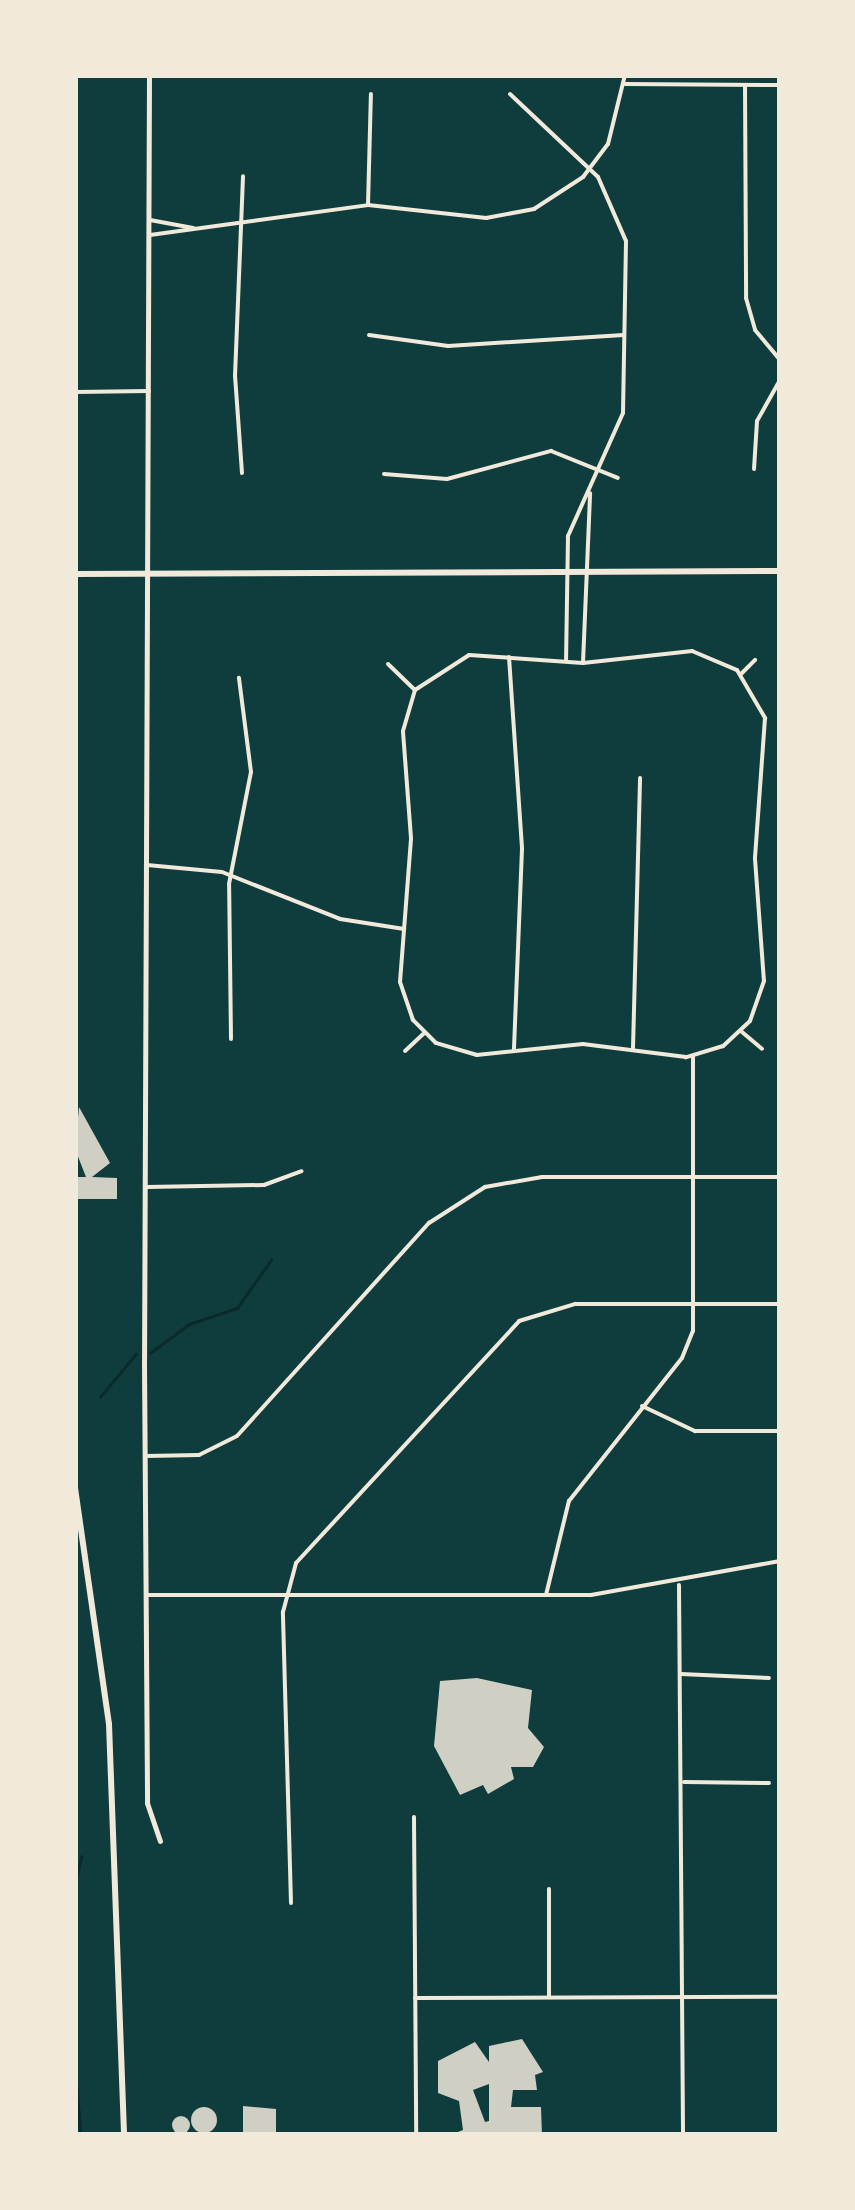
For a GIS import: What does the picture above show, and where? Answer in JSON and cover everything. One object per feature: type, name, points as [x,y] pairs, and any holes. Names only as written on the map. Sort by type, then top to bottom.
[{"type":"main road","points":[[75,574],[780,571]]},
{"type":"main road","points":[[75,1488],[104,1668],[124,2135]]},
{"type":"street","points":[[150,75],[144,1456],[147,1802],[160,1841]]},
{"type":"street","points":[[150,236],[194,228],[246,227],[368,205],[499,218],[557,198],[590,170],[608,144],[625,75]]},
{"type":"street","points":[[625,84],[780,85]]},
{"type":"street","points":[[745,85],[746,298],[780,360]]},
{"type":"street","points":[[368,205],[370,94]]},
{"type":"street","points":[[510,94],[590,170],[623,221],[623,413],[602,471],[574,517],[566,572],[566,662]]},
{"type":"street","points":[[242,473],[236,376],[246,227],[243,176]]},
{"type":"street","points":[[150,220],[194,228]]},
{"type":"street","points":[[369,335],[448,346],[624,335]]},
{"type":"street","points":[[754,470],[757,421],[780,380]]},
{"type":"street","points":[[75,392],[150,391]]},
{"type":"street","points":[[384,474],[447,478],[551,451],[618,478]]},
{"type":"street","points":[[583,663],[583,572],[590,490]]},
{"type":"street","points":[[692,651],[742,674],[766,727],[755,860],[764,981],[742,1032],[694,1056],[634,1048],[460,1053],[424,1032],[400,989],[411,838],[403,731],[415,690],[459,656],[583,663],[692,651]]},
{"type":"street","points":[[509,657],[522,849],[514,1050]]},
{"type":"street","points":[[742,674],[755,660]]},
{"type":"street","points":[[388,664],[415,690]]},
{"type":"street","points":[[231,1039],[231,875],[250,784],[239,678]]},
{"type":"street","points":[[634,1048],[640,778]]},
{"type":"street","points":[[146,866],[231,875],[340,920],[404,928]]},
{"type":"street","points":[[405,1051],[424,1032]]},
{"type":"street","points":[[742,1032],[762,1049]]},
{"type":"street","points":[[546,1595],[569,1501],[682,1358],[694,1304],[694,1056]]},
{"type":"street","points":[[147,1187],[264,1185],[302,1172]]},
{"type":"street","points":[[144,1456],[199,1455],[237,1436],[429,1223],[464,1197],[527,1178],[780,1177]]},
{"type":"street","points":[[290,1903],[285,1595],[296,1563],[509,1327],[564,1305],[780,1304]]},
{"type":"street","points":[[642,1406],[695,1430],[780,1431]]},
{"type":"street","points":[[147,1595],[546,1595],[679,1584],[780,1561]]},
{"type":"street","points":[[679,1584],[683,2135]]},
{"type":"street","points":[[681,1674],[769,1678]]},
{"type":"street","points":[[682,1782],[769,1783]]},
{"type":"street","points":[[414,1817],[416,2135]]},
{"type":"street","points":[[549,1890],[549,1997]]},
{"type":"street","points":[[415,1998],[780,1998]]},
{"type":"building","points":[[79,1107],[110,1163],[92,1177],[117,1178],[117,1199],[75,1199],[75,1177],[86,1177],[75,1149]]},
{"type":"building","points":[[477,1678],[532,1690],[528,1728],[544,1747],[533,1767],[511,1767],[514,1779],[488,1794],[483,1785],[460,1795],[434,1746],[440,1681]]},
{"type":"building","points":[[522,2039],[543,2072],[535,2075],[537,2090],[513,2090],[511,2107],[541,2107],[542,2135],[450,2135],[463,2130],[459,2101],[438,2093],[438,2061],[475,2042],[489,2062],[489,2046]],"holes":[[[489,2084],[489,2121],[485,2122],[473,2090]]]},
{"type":"building","points":[[243,2106],[276,2109],[276,2135],[243,2135]]},
{"type":"building","points":[[204,2107],[213,2111],[217,2120],[213,2129],[204,2133],[195,2129],[191,2120],[195,2111]]},
{"type":"building","points":[[181,2116],[188,2118],[188,2132],[181,2134],[174,2132],[172,2125],[174,2118]]},
{"type":"waterway","points":[[150,1353],[189,1324],[237,1308],[271,1260]]},
{"type":"waterway","points":[[100,1397],[136,1354]]},
{"type":"waterway","points":[[75,1884],[81,1857]]},
{"type":"waterway","points":[[75,2064],[81,2135]]}]
